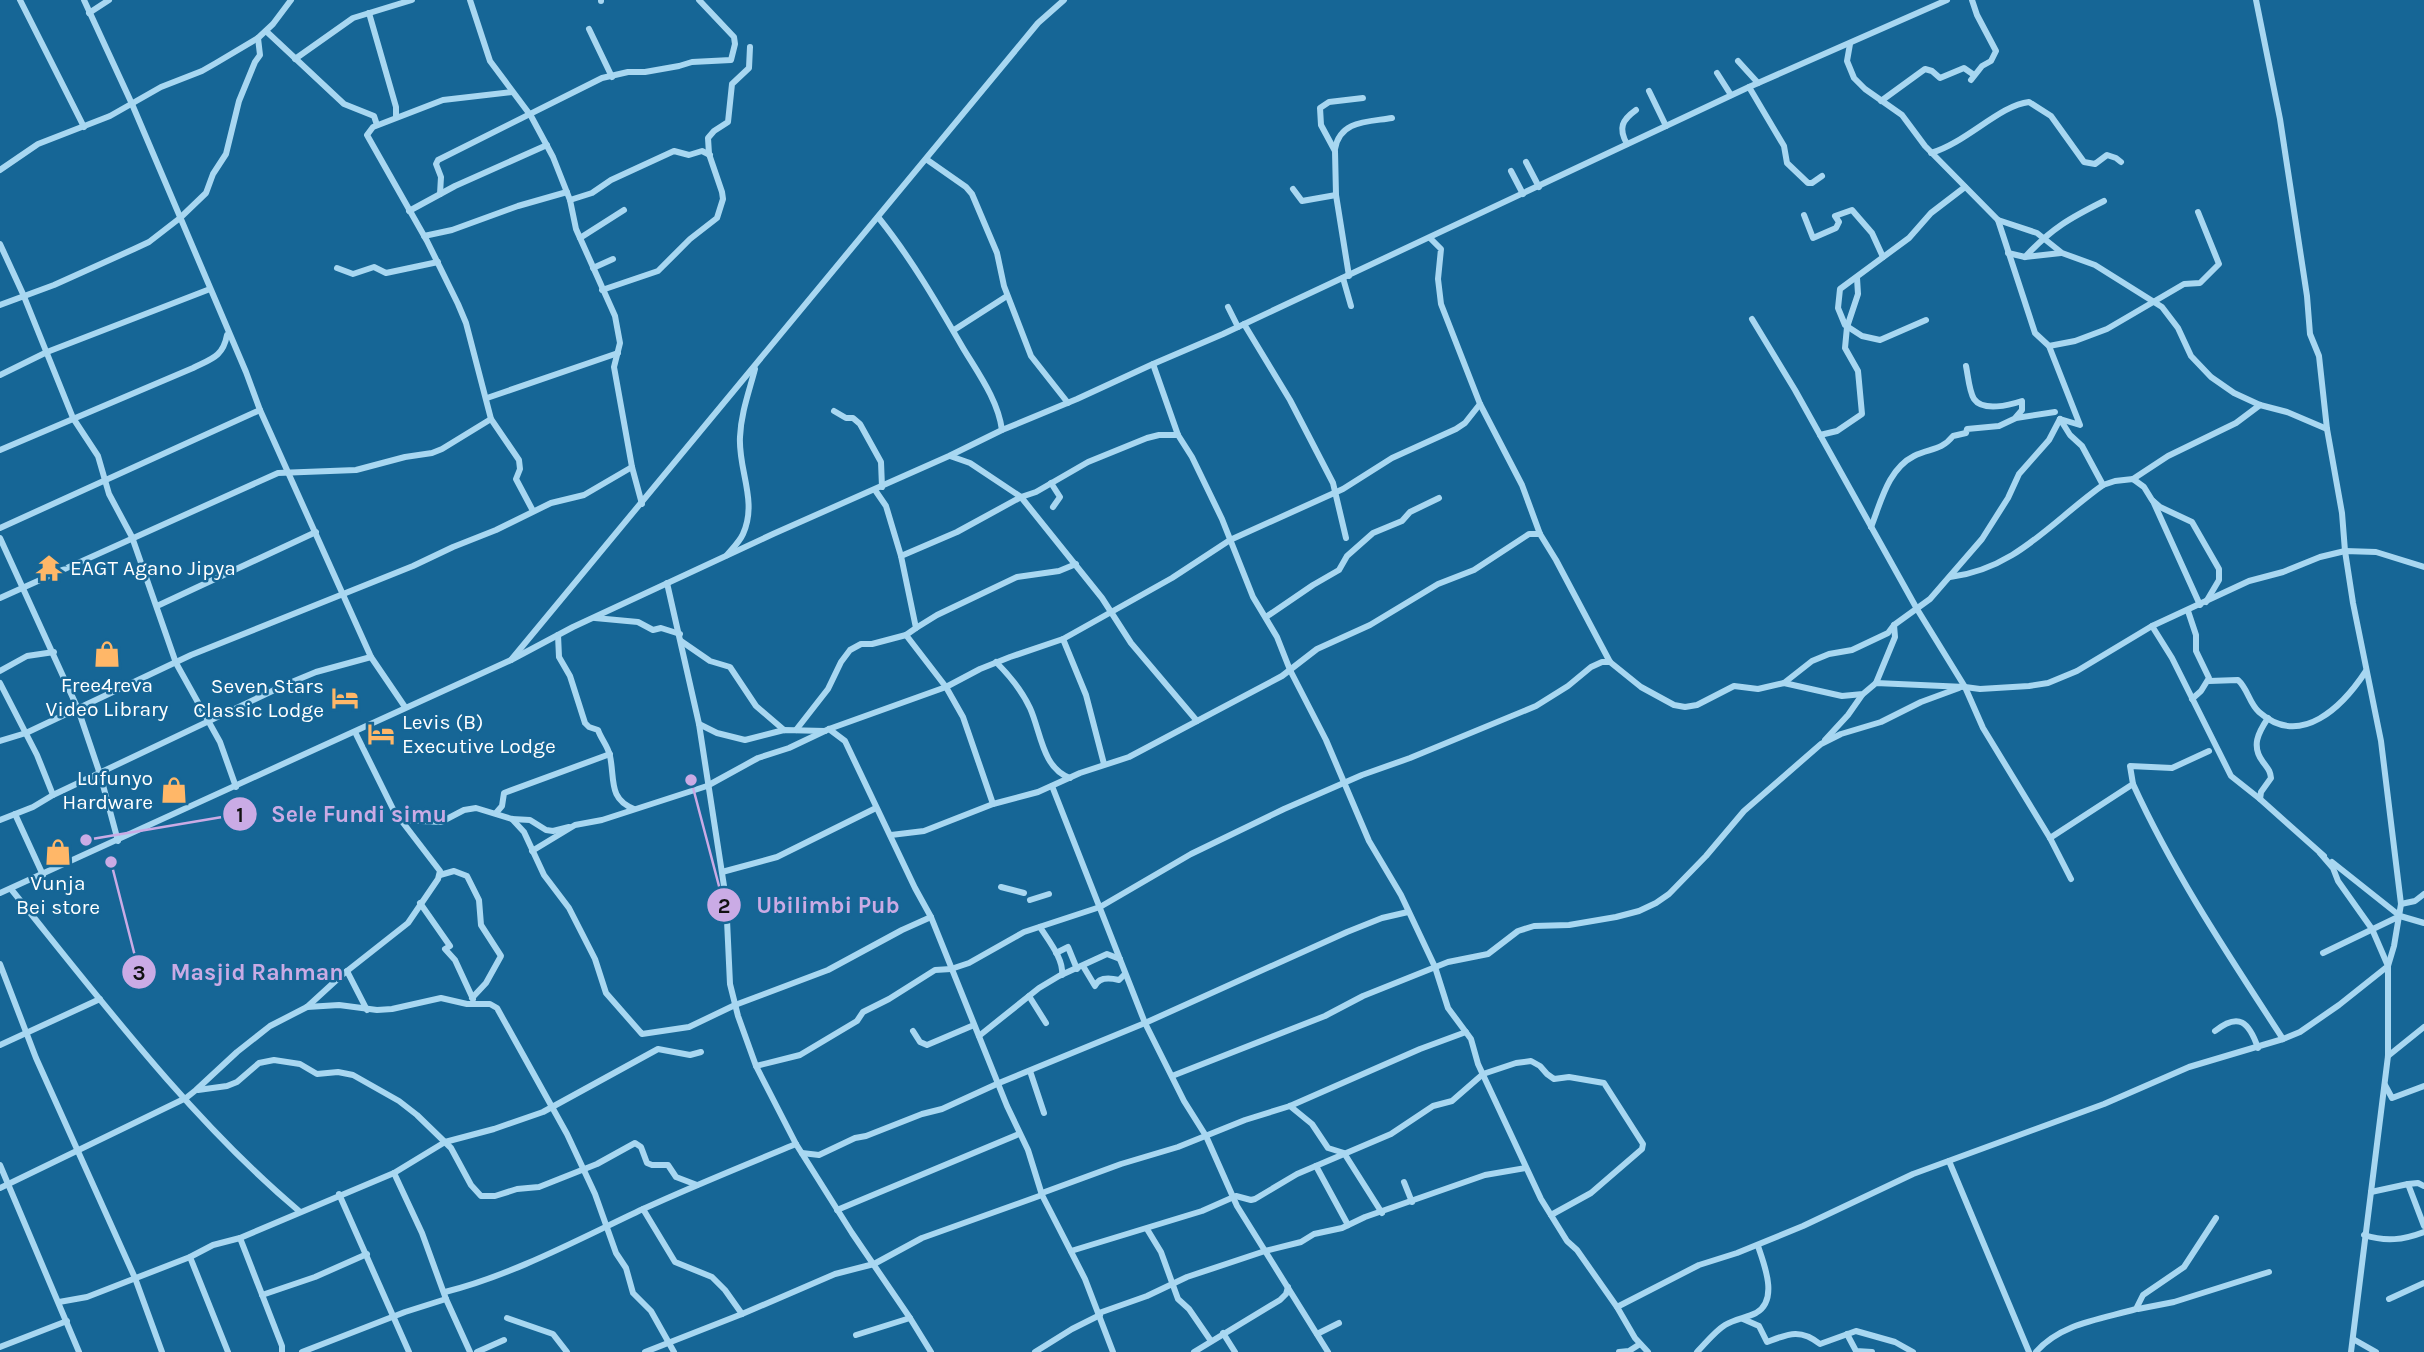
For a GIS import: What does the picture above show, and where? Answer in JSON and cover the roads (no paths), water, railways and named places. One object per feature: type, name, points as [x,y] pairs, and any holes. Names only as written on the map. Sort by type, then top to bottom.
[{"type":"street","points":[[20,0],[84,127]]},
{"type":"street","points":[[84,0],[132,104],[260,410],[371,657],[405,707]]},
{"type":"street","points":[[89,13],[109,0]]},
{"type":"street","points":[[0,170],[38,144],[84,127],[161,87],[201,71],[258,38],[290,0]]},
{"type":"street","points":[[295,59],[353,18],[412,0]]},
{"type":"street","points":[[470,0],[490,61],[531,116],[547,145],[570,200],[580,238],[614,316],[619,331],[614,367],[632,467],[642,504]]},
{"type":"street","points":[[440,194],[441,177],[436,161],[475,140],[531,116],[602,78],[692,62],[731,60],[734,37],[699,0]]},
{"type":"street","points":[[511,660],[1038,23],[1064,0]]},
{"type":"street","points":[[0,893],[355,733],[824,510],[882,487],[1002,430],[1241,325],[1731,95],[1947,0]]},
{"type":"street","points":[[1881,102],[1925,69],[1940,78],[1964,68],[1972,77],[1991,61],[1996,51],[1972,0]]},
{"type":"street","points":[[2256,0],[2271,66],[2284,145],[2307,296],[2310,334],[2319,356],[2345,551],[2366,671],[2382,741],[2401,904],[2388,965],[2388,1056],[2351,1352]]},
{"type":"street","points":[[369,13],[395,104],[396,117]]},
{"type":"street","points":[[589,29],[612,77]]},
{"type":"street","points":[[266,31],[344,104],[374,116],[377,125]]},
{"type":"street","points":[[0,305],[23,294],[54,285],[141,245],[180,218],[206,193],[213,174],[226,154],[239,101],[260,55],[258,38]]},
{"type":"street","points":[[1850,44],[1848,68],[1864,89],[1902,115],[1931,153],[1998,220],[2035,333],[2049,346],[2080,425],[2060,419]]},
{"type":"street","points":[[601,290],[658,271],[690,239],[718,219],[722,192],[710,155],[708,138],[728,122],[731,86],[749,68],[750,47]]},
{"type":"street","points":[[1738,61],[1758,83]]},
{"type":"street","points":[[1717,73],[1731,95]]},
{"type":"street","points":[[1749,87],[1784,146],[1787,163],[1808,183],[1822,176]]},
{"type":"street","points":[[1649,91],[1666,126]]},
{"type":"street","points":[[512,92],[445,99],[377,125],[368,132],[367,138],[438,262],[466,323],[491,419],[516,453],[520,465],[516,479],[533,511]]},
{"type":"street","points":[[1335,151],[1321,125],[1320,108],[1329,102],[1363,98]]},
{"type":"street","points":[[1931,153],[1957,143],[2012,107],[2029,102],[2051,116],[2084,162],[2095,164],[2108,155],[2121,162]]},
{"type":"street","points":[[1627,144],[1621,129],[1622,122],[1636,110]]},
{"type":"street","points":[[1351,306],[1336,195],[1335,151],[1340,135],[1348,127],[1392,118]]},
{"type":"street","points":[[409,211],[547,145]]},
{"type":"street","points":[[570,200],[592,193],[611,180],[674,151],[689,155],[702,151],[710,155]]},
{"type":"street","points":[[926,159],[972,194],[999,257],[1007,296],[1031,356],[1068,403]]},
{"type":"street","points":[[1526,162],[1539,187]]},
{"type":"street","points":[[1511,170],[1523,194]]},
{"type":"street","points":[[1926,320],[1880,340],[1862,336],[1847,327],[1838,308],[1840,289],[1909,238],[1931,213],[1965,187]]},
{"type":"street","points":[[1293,189],[1302,201],[1336,195]]},
{"type":"street","points":[[424,236],[452,230],[567,192]]},
{"type":"street","points":[[2025,257],[2043,237],[2066,220],[2104,201]]},
{"type":"street","points":[[580,238],[624,210]]},
{"type":"street","points":[[1804,215],[1813,238],[1836,228],[1839,222],[1835,216],[1852,210],[1871,233],[1882,257]]},
{"type":"street","points":[[2049,346],[2075,341],[2107,329],[2184,284],[2200,283],[2219,264],[2198,212]]},
{"type":"street","points":[[878,217],[954,330],[987,390],[999,415],[1002,430]]},
{"type":"street","points":[[1998,220],[2027,228],[2062,253],[2095,265],[2154,301],[2172,318],[2185,347],[2200,366],[2234,393],[2327,429]]},
{"type":"street","points":[[1430,238],[1440,246],[1442,252],[1438,279],[1441,303],[1480,404],[1522,485],[1540,534],[1609,662],[1640,687],[1674,705],[1697,705],[1734,686],[1758,689],[1784,683],[1812,661],[1829,654],[1852,650],[1888,633],[1950,577],[1982,539],[2008,498],[2019,474],[2049,440],[2060,419]]},
{"type":"street","points":[[0,244],[73,418],[98,456],[117,510],[132,537],[176,663],[220,742],[236,787]]},
{"type":"street","points":[[2008,253],[2025,257],[2062,253]]},
{"type":"street","points":[[593,268],[613,259]]},
{"type":"street","points":[[337,268],[353,274],[374,267],[386,273],[438,262]]},
{"type":"street","points":[[1819,435],[1837,431],[1862,414],[1858,371],[1845,348],[1847,327],[1858,294],[1857,278]]},
{"type":"street","points":[[0,375],[47,352],[210,289]]},
{"type":"street","points":[[954,330],[1007,296]]},
{"type":"street","points":[[1228,307],[1290,400],[1333,483],[1346,538]]},
{"type":"street","points":[[1752,319],[1917,609],[1965,687],[1983,728],[2050,838],[2071,879]]},
{"type":"street","points":[[0,450],[138,393],[217,356],[225,347],[228,333]]},
{"type":"street","points":[[487,398],[618,353]]},
{"type":"street","points":[[1153,363],[1178,435],[1230,540],[1253,597],[1277,637],[1290,670],[1326,740],[1369,841],[1394,882],[1435,967],[1448,1008],[1471,1039],[1475,1056],[1526,1168],[1551,1215],[1648,1352]]},
{"type":"street","points":[[1966,366],[1974,399],[1981,405],[2022,401],[2022,410],[2015,419]]},
{"type":"street","points":[[726,557],[743,536],[749,514],[748,487],[740,452],[740,438],[745,402],[755,367]]},
{"type":"street","points":[[401,820],[441,822],[464,810],[476,808],[530,820],[546,830],[553,831],[602,820],[707,786],[758,758],[946,687],[996,662],[1063,639],[1172,578],[1230,540],[1300,510],[1356,481],[1392,458],[1456,429],[1465,423],[1480,404]]},
{"type":"street","points":[[1950,577],[1974,574],[2013,555],[2037,540],[2103,485],[2133,480],[2168,456],[2236,424],[2260,405]]},
{"type":"street","points":[[0,528],[260,410]]},
{"type":"street","points":[[834,411],[846,418],[853,418],[860,424],[881,462],[882,487]]},
{"type":"street","points":[[1871,527],[1893,472],[1912,456],[1946,445],[1953,436],[1966,433],[1967,429],[1999,426],[2015,419],[2055,412]]},
{"type":"street","points":[[0,598],[269,477],[289,473],[356,470],[432,453],[491,419]]},
{"type":"street","points":[[2060,419],[2070,435],[2082,446],[2103,485]]},
{"type":"street","points":[[901,556],[957,532],[1088,462],[1147,438],[1178,435]]},
{"type":"street","points":[[949,456],[970,463],[1021,497],[1040,524],[1076,564],[1112,612],[1131,643],[1197,722]]},
{"type":"street","points":[[0,741],[26,733],[176,663],[496,530],[533,511],[562,499],[584,495],[632,467]]},
{"type":"street","points":[[2133,480],[2144,487],[2152,500],[2203,603]]},
{"type":"street","points":[[1051,483],[1060,497],[1053,507]]},
{"type":"street","points":[[874,490],[886,506],[901,556],[916,628]]},
{"type":"street","points":[[1266,617],[1313,584],[1339,570],[1347,556],[1373,533],[1402,522],[1410,512],[1439,498]]},
{"type":"street","points":[[2152,500],[2176,516],[2192,522],[2219,569],[2219,580],[2203,603]]},
{"type":"street","points":[[157,606],[316,532]]},
{"type":"street","points":[[891,835],[924,831],[1129,757],[1290,670],[1317,649],[1370,625],[1438,584],[1474,570],[1529,534],[1540,534]]},
{"type":"street","points":[[0,538],[78,709],[100,774],[118,841]]},
{"type":"street","points":[[1876,683],[1980,689],[2029,686],[2065,678],[2152,626],[2249,581],[2345,551],[2376,552],[2424,567]]},
{"type":"street","points":[[796,730],[828,689],[850,650],[861,644],[872,644],[906,635],[937,615],[1017,577],[1059,571],[1076,564]]},
{"type":"street","points":[[667,583],[699,724],[726,899],[730,984],[735,1004],[757,1066],[796,1144],[930,1352]]},
{"type":"street","points":[[2188,611],[2196,635],[2196,651],[2209,681]]},
{"type":"street","points":[[593,618],[638,622],[653,630],[660,628],[680,638],[710,661],[730,667],[756,706],[784,730]]},
{"type":"street","points":[[1172,1076],[1325,1016],[1363,996],[1435,967],[1488,954],[1518,930],[1616,917],[1656,903],[1669,894],[1706,856],[1744,811],[1821,744],[1863,694],[1876,683],[1895,637],[1895,625]]},
{"type":"street","points":[[2152,626],[2172,658],[2231,776],[2320,853],[2400,916],[2424,923]]},
{"type":"street","points":[[558,635],[559,657],[570,676],[585,723],[598,730],[610,754],[615,794],[625,806],[635,809]]},
{"type":"street","points":[[906,635],[946,687],[963,717],[993,804]]},
{"type":"street","points":[[1063,639],[1086,695],[1104,764]]},
{"type":"street","points":[[0,671],[27,656],[54,652]]},
{"type":"street","points":[[0,820],[208,720],[316,672],[371,657]]},
{"type":"street","points":[[996,662],[1012,679],[1030,708],[1042,747],[1053,766],[1070,778]]},
{"type":"street","points":[[757,1066],[800,1055],[857,1021],[863,1012],[909,988],[935,970],[951,969],[1024,932],[1100,907],[1191,854],[1343,783],[1536,706],[1568,686],[1591,667],[1609,662]]},
{"type":"street","points":[[2192,699],[2209,681],[2238,680],[2247,691],[2255,709],[2267,719],[2285,726],[2308,723],[2323,718],[2352,693],[2366,671]]},
{"type":"street","points":[[0,683],[26,733],[53,795]]},
{"type":"street","points":[[1784,683],[1842,696],[1863,694]]},
{"type":"street","points":[[1821,744],[1841,734],[1881,722],[1921,702],[1965,687]]},
{"type":"street","points":[[2260,799],[2261,792],[2271,778],[2269,768],[2262,762],[2258,751],[2256,736],[2267,719]]},
{"type":"street","points":[[699,724],[717,733],[745,740],[784,730],[827,730],[845,741],[931,917],[1037,1174],[1042,1194],[1100,1314],[1113,1352]]},
{"type":"street","points":[[355,733],[394,811],[439,867],[440,875]]},
{"type":"street","points":[[2209,751],[2172,768],[2130,766],[2133,783],[2147,816],[2207,921],[2283,1040]]},
{"type":"street","points":[[496,813],[502,806],[504,793],[610,754]]},
{"type":"street","points":[[2050,838],[2133,783]]},
{"type":"street","points":[[1052,786],[1145,1023],[1196,1122],[1206,1136],[1233,1198],[1328,1352]]},
{"type":"street","points":[[722,872],[777,857],[876,808]]},
{"type":"street","points":[[15,814],[43,875]]},
{"type":"street","points":[[512,818],[524,832],[544,875],[569,908],[595,959],[606,993],[640,1033],[645,1035],[683,1029],[735,1004],[828,970],[931,917]]},
{"type":"street","points":[[532,851],[575,825]]},
{"type":"street","points":[[2320,853],[2333,868],[2338,881],[2372,929],[2388,965]]},
{"type":"street","points":[[0,1188],[186,1098],[237,1052],[270,1026],[307,1007],[347,971],[408,923],[440,875],[453,871],[467,876],[478,900],[481,925],[501,956],[486,983],[472,998]]},
{"type":"street","points":[[1001,887],[1024,892]]},
{"type":"street","points":[[11,889],[100,999],[186,1098],[253,1170],[299,1211]]},
{"type":"street","points":[[1030,900],[1049,894]]},
{"type":"street","points":[[2401,904],[2415,901],[2424,894]]},
{"type":"street","points":[[420,903],[450,946],[445,949],[455,960],[472,998],[483,1004]]},
{"type":"street","points":[[802,1153],[815,1156],[823,1154],[855,1138],[942,1109],[1145,1023],[1347,932],[1382,918],[1408,912]]},
{"type":"street","points":[[2323,953],[2400,916]]},
{"type":"street","points":[[1040,927],[1056,953],[1063,969],[1062,975]]},
{"type":"street","points":[[1056,953],[1068,947],[1095,986],[1100,980],[1108,977],[1119,980],[1125,974]]},
{"type":"street","points":[[979,1036],[1029,996],[1062,975],[1107,954],[1120,959]]},
{"type":"street","points":[[0,964],[36,1058],[135,1278],[162,1352]]},
{"type":"street","points":[[1617,1307],[1699,1265],[1758,1245],[1864,1196],[1949,1161],[2104,1104],[2189,1068],[2283,1040],[2300,1032],[2339,1005],[2388,965]]},
{"type":"street","points":[[347,971],[367,1010]]},
{"type":"street","points":[[1029,996],[1046,1023]]},
{"type":"street","points":[[307,1007],[339,1005],[367,1010],[392,1009],[441,998],[467,1004],[492,1005],[500,1013],[583,1169],[608,1226],[616,1253],[626,1268],[634,1293],[651,1311],[674,1352]]},
{"type":"street","points":[[0,1045],[100,999]]},
{"type":"street","points":[[2215,1031],[2230,1021],[2242,1021],[2248,1026],[2258,1048]]},
{"type":"street","points":[[914,1031],[920,1042],[928,1045],[974,1025]]},
{"type":"street","points":[[2388,1056],[2424,1027]]},
{"type":"street","points":[[645,1352],[835,1274],[874,1264],[922,1238],[1290,1106],[1420,1049],[1466,1032]]},
{"type":"street","points":[[59,1302],[78,1300],[190,1257],[213,1245],[240,1238],[394,1173],[445,1142],[494,1129],[552,1107],[658,1049],[690,1055],[701,1052]]},
{"type":"street","points":[[196,1090],[228,1086],[237,1082],[259,1063],[274,1060],[290,1061],[317,1074],[338,1072],[353,1075],[399,1101],[417,1115],[445,1142],[456,1156],[471,1185],[481,1196],[495,1196],[517,1189],[539,1187],[605,1160],[635,1143],[641,1147],[647,1163],[668,1165],[676,1177],[698,1185]]},
{"type":"street","points":[[1071,1251],[1147,1229],[1240,1196],[1255,1199],[1286,1179],[1382,1138],[1433,1106],[1452,1101],[1483,1074],[1516,1063],[1531,1062],[1540,1066],[1554,1079],[1569,1077],[1604,1083],[1643,1144],[1642,1149],[1591,1193],[1551,1215]]},
{"type":"street","points":[[1030,1070],[1044,1112]]},
{"type":"street","points":[[2385,1083],[2392,1098],[2424,1086]]},
{"type":"street","points":[[1290,1106],[1312,1124],[1328,1148],[1344,1153],[1382,1213]]},
{"type":"street","points":[[837,1210],[1019,1134]]},
{"type":"street","points":[[302,1352],[480,1282],[796,1144]]},
{"type":"street","points":[[1949,1161],[2029,1352]]},
{"type":"street","points":[[0,1165],[79,1352]]},
{"type":"street","points":[[1316,1166],[1348,1225]]},
{"type":"street","points":[[1035,1352],[1100,1314],[1171,1284],[1289,1245],[1314,1234],[1342,1228],[1485,1175],[1526,1168]]},
{"type":"street","points":[[394,1173],[422,1233],[445,1296],[470,1352]]},
{"type":"street","points":[[1404,1182],[1412,1202]]},
{"type":"street","points":[[2371,1192],[2408,1184],[2418,1183],[2424,1186]]},
{"type":"street","points":[[2408,1184],[2424,1226]]},
{"type":"street","points":[[340,1194],[409,1352]]},
{"type":"street","points":[[643,1209],[674,1262],[712,1277],[742,1314]]},
{"type":"street","points":[[2136,1309],[2143,1295],[2184,1267],[2216,1218]]},
{"type":"street","points":[[1147,1229],[1161,1252],[1178,1299],[1210,1341]]},
{"type":"street","points":[[2364,1235],[2392,1240],[2424,1233]]},
{"type":"street","points":[[240,1238],[282,1352]]},
{"type":"street","points":[[1697,1352],[1717,1330],[1760,1310],[1766,1301],[1767,1274],[1758,1245]]},
{"type":"street","points":[[262,1295],[315,1277],[367,1254]]},
{"type":"street","points":[[190,1257],[228,1352]]},
{"type":"street","points":[[2036,1352],[2052,1337],[2086,1322],[2174,1302],[2269,1272]]},
{"type":"street","points":[[2389,1299],[2424,1283]]},
{"type":"street","points":[[1194,1352],[1280,1300],[1288,1287]]},
{"type":"street","points":[[507,1318],[550,1332],[567,1352]]},
{"type":"street","points":[[856,1335],[910,1318]]},
{"type":"street","points":[[1742,1319],[1759,1326],[1768,1342],[1792,1333],[1817,1340],[1820,1344],[1856,1331],[1895,1342],[1913,1352]]},
{"type":"street","points":[[0,1346],[67,1321]]},
{"type":"street","points":[[1317,1334],[1339,1323]]},
{"type":"street","points":[[1223,1333],[1235,1352]]},
{"type":"street","points":[[1847,1334],[1856,1351],[1872,1352]]},
{"type":"street","points":[[2353,1339],[2376,1352]]},
{"type":"street","points":[[477,1352],[504,1340]]},
{"type":"street","points":[[1619,1352],[1629,1351],[1640,1344]]},
{"type":"place","name":"EAGT Agano Jipya","points":[[49,568]]},
{"type":"place","name":"Free4reva Video Library","points":[[107,654]]},
{"type":"place","name":"Seven Stars Classic Lodge","points":[[345,698]]},
{"type":"place","name":"Levis (B) Executive Lodge","points":[[381,734]]},
{"type":"place","name":"Ubilimbi Pub","points":[[691,780]]},
{"type":"place","name":"Lufunyo Hardware","points":[[174,790]]},
{"type":"place","name":"Sele Fundi simu","points":[[86,840]]},
{"type":"place","name":"Vunja Bei store","points":[[58,852]]},
{"type":"place","name":"Masjid Rahman","points":[[111,862]]}]
